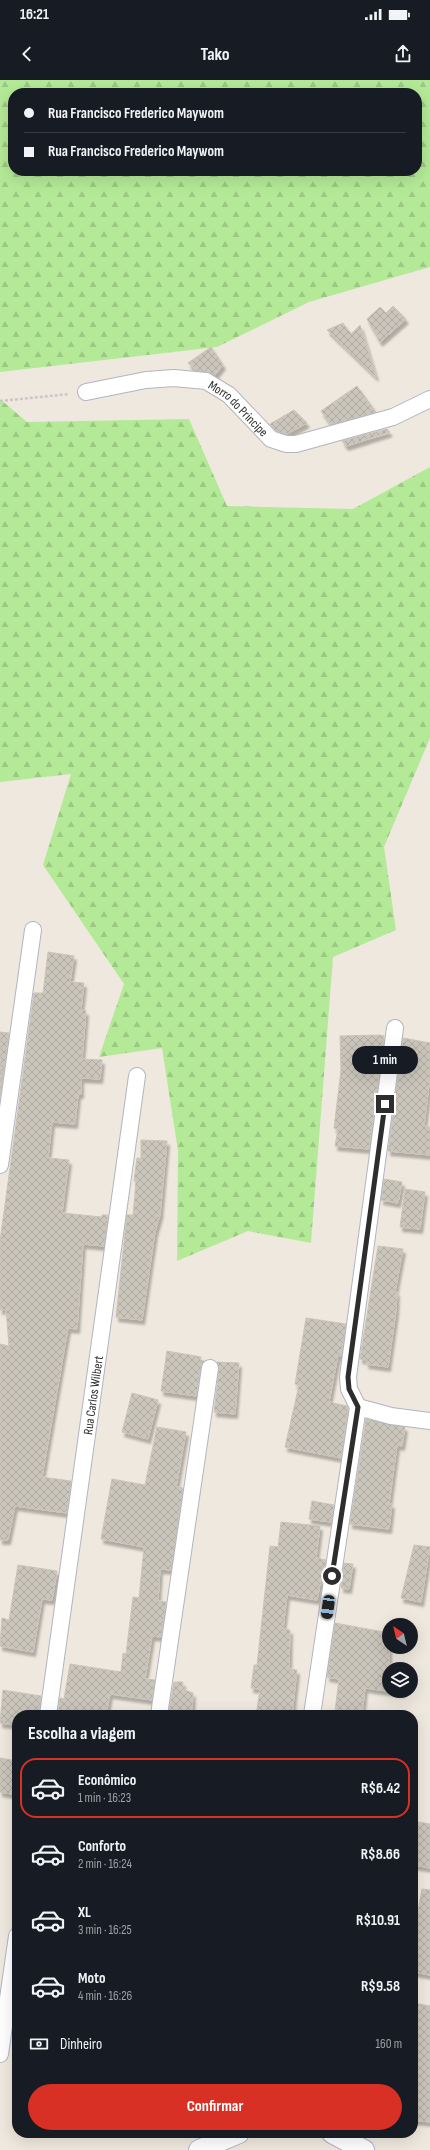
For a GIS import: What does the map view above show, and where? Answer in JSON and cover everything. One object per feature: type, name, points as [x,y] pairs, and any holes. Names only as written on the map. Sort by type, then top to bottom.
[{"type":"street","name":"Morro do Principe","points":[[86,392],[146,380],[174,378],[206,381],[229,395],[271,439],[286,444],[296,444],[393,417],[430,399]]},
{"type":"street","points":[[0,1165],[33,930]]},
{"type":"street","points":[[313,1710],[358,1407],[351,1393],[348,1377],[396,1028]]},
{"type":"street","name":"Rua Carlos Wilbert","points":[[49,1710],[137,1076]]},
{"type":"street","points":[[160,1710],[210,1368]]},
{"type":"street","points":[[358,1407],[391,1416],[430,1421]]},
{"type":"street","points":[[0,2054],[12,1971]]},
{"type":"street","points":[[199,2150],[227,2138]]},
{"type":"street","points":[[341,2138],[364,2150]]},
{"type":"path","points":[[0,402],[86,392]]},
{"type":"green space","points":[[0,80],[430,80],[430,267],[309,302],[217,347],[0,372]]},
{"type":"green space","points":[[0,399],[27,422],[189,419],[227,506],[353,509],[430,467],[430,738],[384,847],[396,930],[333,957],[311,1243],[248,1231],[177,1261],[178,1151],[162,1048],[99,1057],[124,984],[43,865],[71,774],[0,782]]},
{"type":"building","points":[[393,306],[406,319],[380,342],[367,319],[380,307],[386,313]]},
{"type":"building","points":[[343,323],[351,334],[360,325],[376,377],[327,330]]},
{"type":"building","points":[[211,347],[223,365],[215,375],[197,371],[188,363]]},
{"type":"building","points":[[357,386],[376,412],[331,425],[321,411]]},
{"type":"building","points":[[294,410],[307,423],[287,434],[276,431],[270,424]]},
{"type":"building","points":[[387,429],[390,432],[346,446],[342,441]]},
{"type":"building","points":[[48,952],[74,956],[70,982],[84,983],[81,1010],[86,1011],[82,1059],[102,1060],[100,1079],[81,1078],[81,1094],[78,1094],[75,1124],[52,1122],[48,1158],[69,1160],[62,1213],[102,1217],[102,1215],[108,1215],[104,1246],[83,1244],[77,1329],[68,1328],[42,1477],[71,1481],[67,1513],[15,1506],[8,1540],[0,1540],[0,1344],[9,1346],[6,1309],[0,1310],[0,1241],[34,993],[43,993]]},
{"type":"building","points":[[0,1032],[9,1033],[0,1097]]},
{"type":"building","points":[[340,1036],[384,1036],[369,1149],[335,1146],[338,1129],[334,1128],[341,1070]]},
{"type":"building","points":[[403,1038],[430,1043],[430,1077],[424,1126],[430,1127],[430,1155],[388,1151]]},
{"type":"building","points":[[141,1140],[167,1141],[160,1215],[155,1232],[142,1320],[116,1317],[127,1215],[133,1215],[136,1182],[134,1181],[137,1158],[141,1159]]},
{"type":"building","points":[[384,1179],[402,1182],[398,1203],[381,1200]]},
{"type":"building","points":[[405,1189],[425,1192],[420,1229],[400,1227]]},
{"type":"building","points":[[378,1246],[403,1249],[395,1292],[397,1292],[396,1311],[388,1367],[366,1364],[367,1360],[360,1359]]},
{"type":"building","points":[[306,1318],[346,1324],[341,1356],[338,1355],[329,1402],[347,1406],[348,1408],[341,1458],[285,1447],[299,1385],[295,1384]]},
{"type":"building","points":[[167,1351],[201,1357],[200,1360],[204,1361],[201,1367],[196,1396],[161,1391]]},
{"type":"building","points":[[217,1362],[239,1363],[235,1414],[214,1412],[219,1369]]},
{"type":"building","points":[[132,1393],[158,1400],[148,1439],[122,1432]]},
{"type":"building","points":[[366,1419],[405,1427],[402,1446],[397,1445],[389,1504],[392,1504],[389,1529],[350,1524]]},
{"type":"building","points":[[157,1427],[186,1432],[176,1487],[183,1488],[171,1570],[160,1569],[158,1601],[166,1602],[161,1637],[152,1636],[145,1679],[155,1680],[152,1700],[110,1694],[107,1710],[59,1710],[60,1698],[64,1699],[70,1664],[121,1672],[123,1653],[126,1654],[133,1597],[139,1598],[144,1547],[101,1539],[112,1479],[145,1485]]},
{"type":"building","points":[[312,1501],[334,1505],[331,1522],[309,1519]]},
{"type":"building","points":[[281,1522],[320,1526],[316,1558],[326,1560],[322,1584],[320,1584],[317,1600],[287,1595],[283,1629],[290,1630],[289,1669],[297,1670],[293,1710],[257,1710],[260,1689],[251,1688],[254,1665],[257,1665],[270,1546],[278,1547]]},
{"type":"building","points":[[414,1545],[430,1547],[421,1602],[401,1598]]},
{"type":"building","points":[[344,1563],[353,1564],[349,1589],[341,1588]]},
{"type":"building","points":[[18,1565],[57,1571],[52,1600],[42,1599],[33,1652],[0,1646],[2,1618],[9,1620]]},
{"type":"building","points":[[335,1623],[382,1632],[382,1654],[389,1654],[389,1662],[382,1662],[382,1690],[365,1688],[362,1710],[335,1710],[339,1679],[327,1677]]},
{"type":"building","points":[[174,1682],[183,1682],[182,1689],[193,1693],[192,1710],[169,1710]]},
{"type":"building","points":[[3,1690],[41,1696],[40,1710],[12,1710],[12,1724],[0,1723]]},
{"type":"building","points":[[0,1758],[12,1760],[12,1794],[0,1792]]},
{"type":"building","points":[[418,1822],[430,1824],[430,1868],[418,1866]]},
{"type":"building","points":[[422,1889],[430,1890],[430,1975],[418,1973],[418,1910]]},
{"type":"building","points":[[418,2004],[430,2006],[430,2122],[418,2121]]},
{"type":"route","points":[[332,1576],[358,1407],[349,1389],[348,1377],[385,1104]]}]
